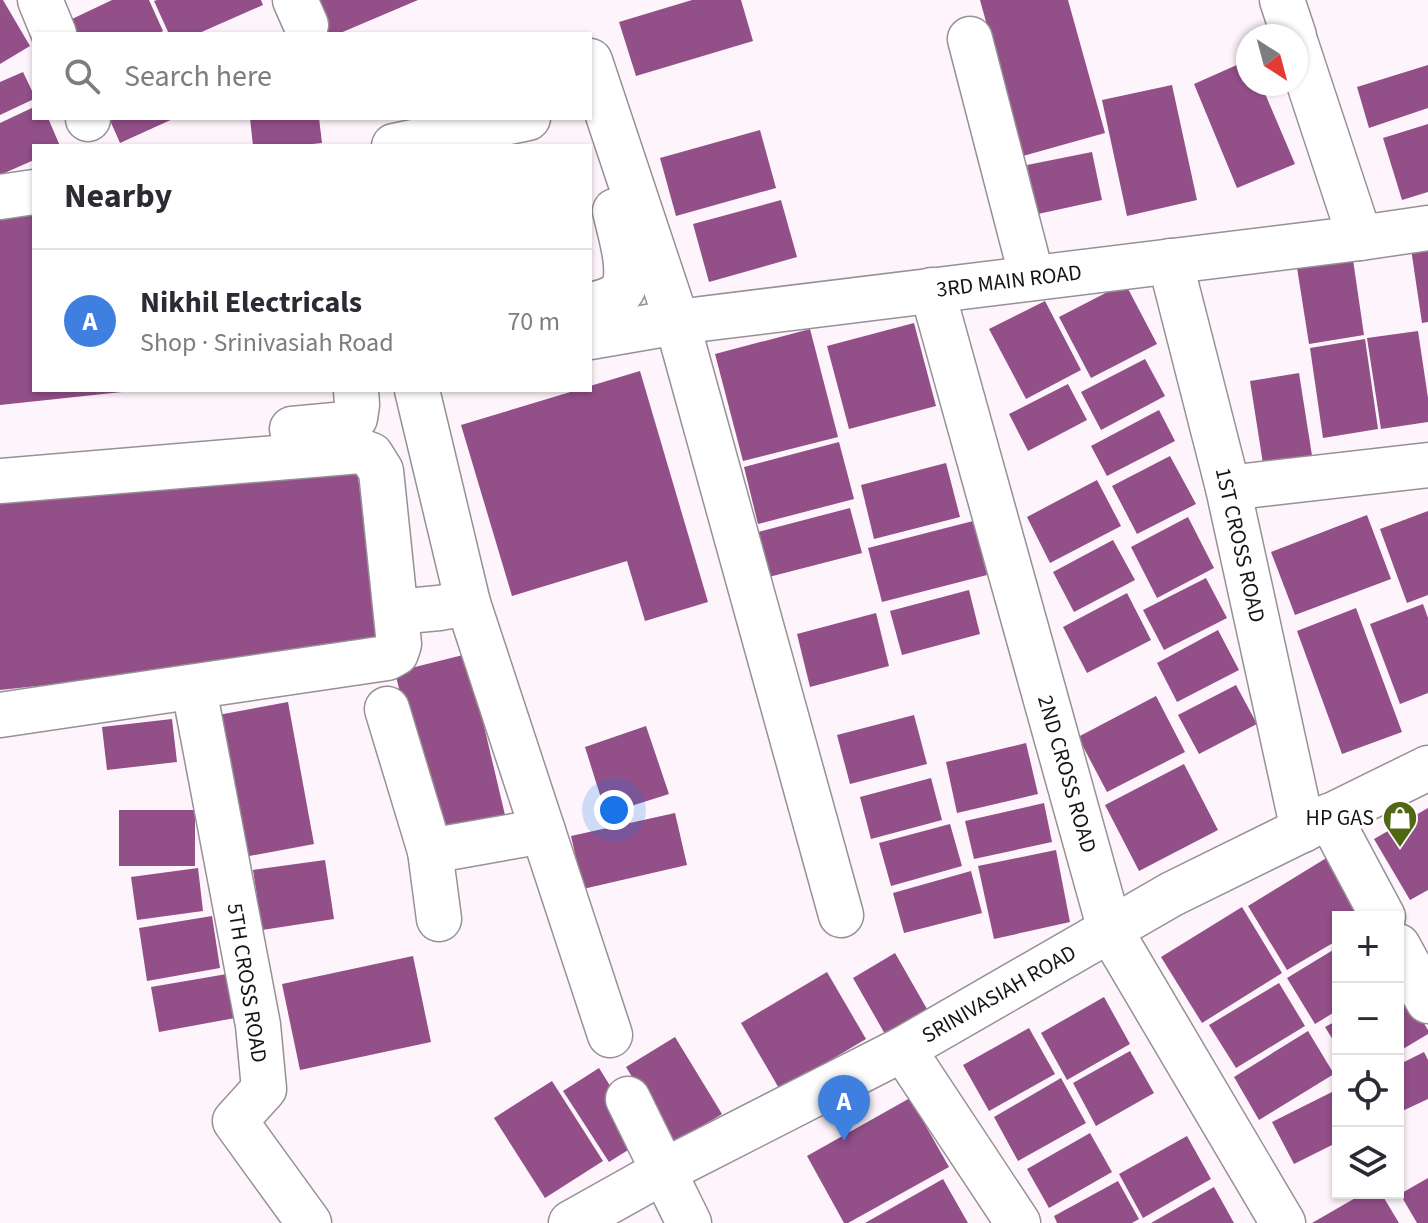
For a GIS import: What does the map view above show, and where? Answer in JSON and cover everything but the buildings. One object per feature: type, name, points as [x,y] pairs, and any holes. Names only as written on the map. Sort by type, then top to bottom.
[{"type":"street","points":[[40,0],[53,32]]},
{"type":"street","points":[[1282,0],[1290,24]]},
{"type":"street","points":[[970,39],[1032,278]]},
{"type":"street","points":[[592,67],[677,322],[841,915]]},
{"type":"street","points":[[1308,80],[1360,238]]},
{"type":"street","points":[[404,144],[518,120]]},
{"type":"street","points":[[589,120],[599,135],[627,276],[619,294],[592,305]]},
{"type":"street","points":[[0,197],[32,192]]},
{"type":"street","name":"3RD MAIN ROAD","points":[[592,337],[677,322],[1428,228]]},
{"type":"street","name":"1ST CROSS ROAD","points":[[1170,261],[1316,823],[1379,911]]},
{"type":"street","name":"2ND CROSS ROAD","points":[[932,290],[1110,930],[1283,1223]]},
{"type":"street","points":[[0,456],[346,424],[355,418],[356,392]]},
{"type":"street","points":[[417,392],[468,603],[610,1035]]},
{"type":"street","points":[[0,481],[360,451],[371,455],[381,471],[399,644],[396,653],[387,658],[0,715]]},
{"type":"street","points":[[1228,488],[1428,465]]},
{"type":"street","points":[[396,612],[468,603]]},
{"type":"street","points":[[387,709],[430,851],[439,919]]},
{"type":"street","name":"5TH CROSS ROAD","points":[[198,710],[258,1025],[264,1089],[235,1121],[309,1223]]},
{"type":"street","name":"SRINIVASIAH ROAD","points":[[571,1223],[664,1171],[903,1049],[1172,894],[1428,768]]},
{"type":"street","points":[[430,851],[543,831]]},
{"type":"street","points":[[1404,957],[1426,997]]},
{"type":"street","points":[[903,1049],[1018,1223]]},
{"type":"street","points":[[628,1099],[689,1223]]},
{"type":"place","name":"HP GAS","points":[[1400,849]]},
{"type":"place","name":"Nikhil Electricals","points":[[844,1141]]}]
